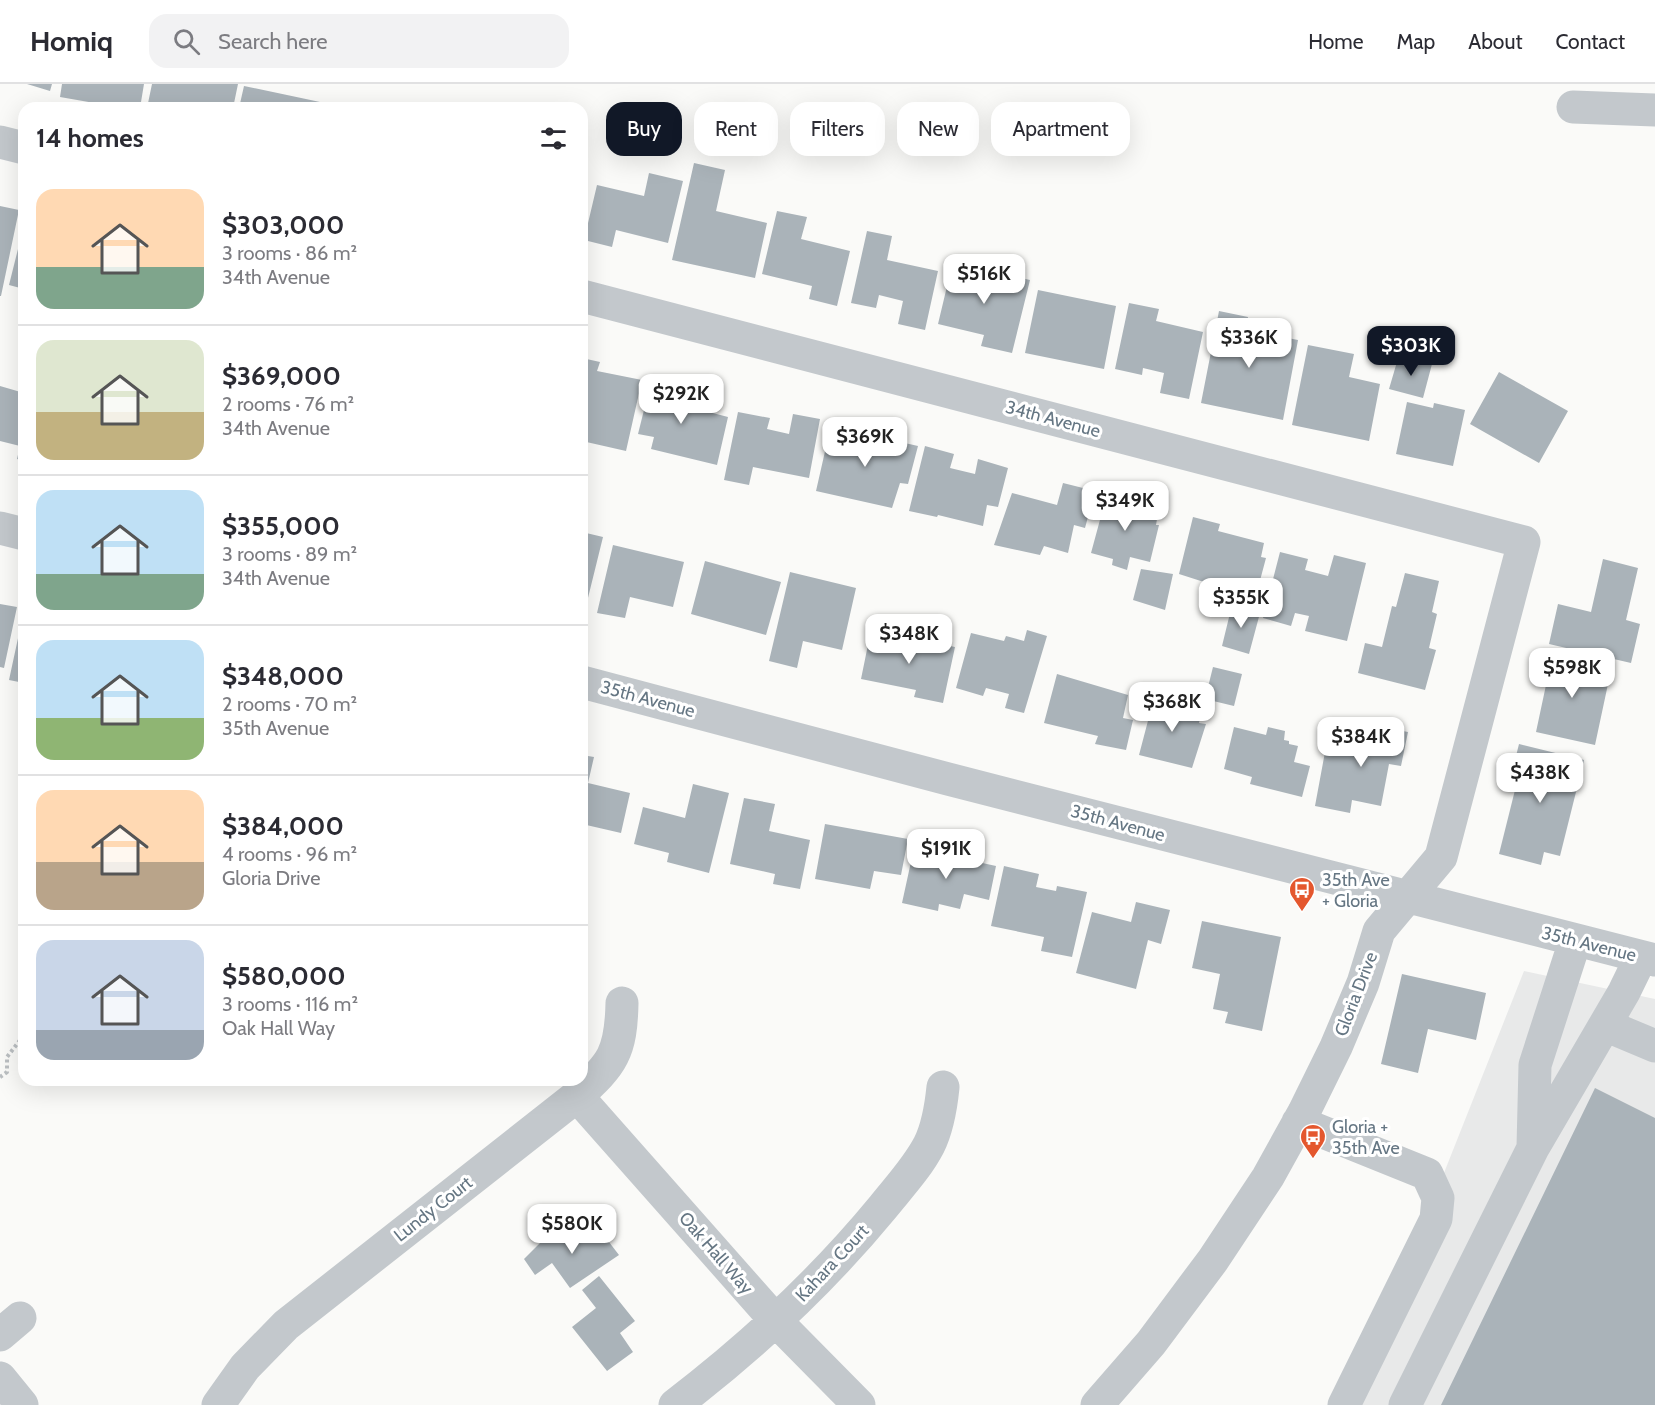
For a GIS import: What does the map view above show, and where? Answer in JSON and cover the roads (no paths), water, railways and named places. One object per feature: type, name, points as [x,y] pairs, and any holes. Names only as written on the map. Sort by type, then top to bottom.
[{"type":"street","points":[[1573,107],[1655,110]]},
{"type":"street","points":[[0,142],[18,146]]},
{"type":"street","name":"34th Avenue","points":[[588,298],[1524,542]]},
{"type":"street","points":[[0,528],[18,532]]},
{"type":"street","name":"Gloria Drive","points":[[1097,1405],[1151,1343],[1213,1260],[1268,1177],[1336,1047],[1362,983],[1379,931],[1440,857],[1524,542]]},
{"type":"street","name":"35th Avenue","points":[[588,684],[1648,959]]},
{"type":"street","points":[[1533,1148],[1535,1065],[1575,941]]},
{"type":"street","points":[[1405,1405],[1533,1148],[1605,1025],[1648,959]]},
{"type":"street","name":"Lundy Court","points":[[218,1405],[245,1367],[286,1325],[578,1096],[603,1073],[613,1056],[622,1031],[622,1003]]},
{"type":"street","points":[[1605,1025],[1655,1046]]},
{"type":"street","name":"Kahara Court","points":[[675,1405],[718,1372],[776,1321],[862,1232],[914,1168],[930,1144],[940,1116],[943,1088]]},
{"type":"street","name":"Oak Hall Way","points":[[578,1096],[776,1321],[859,1405]]},
{"type":"street","points":[[1298,1122],[1426,1174],[1437,1198],[1436,1219],[1344,1405]]},
{"type":"street","points":[[0,1378],[22,1405]]},
{"type":"place","name":"35th Ave + Gloria","points":[[1302,913]]},
{"type":"place","name":"Gloria + 35th Ave","points":[[1313,1160]]}]
